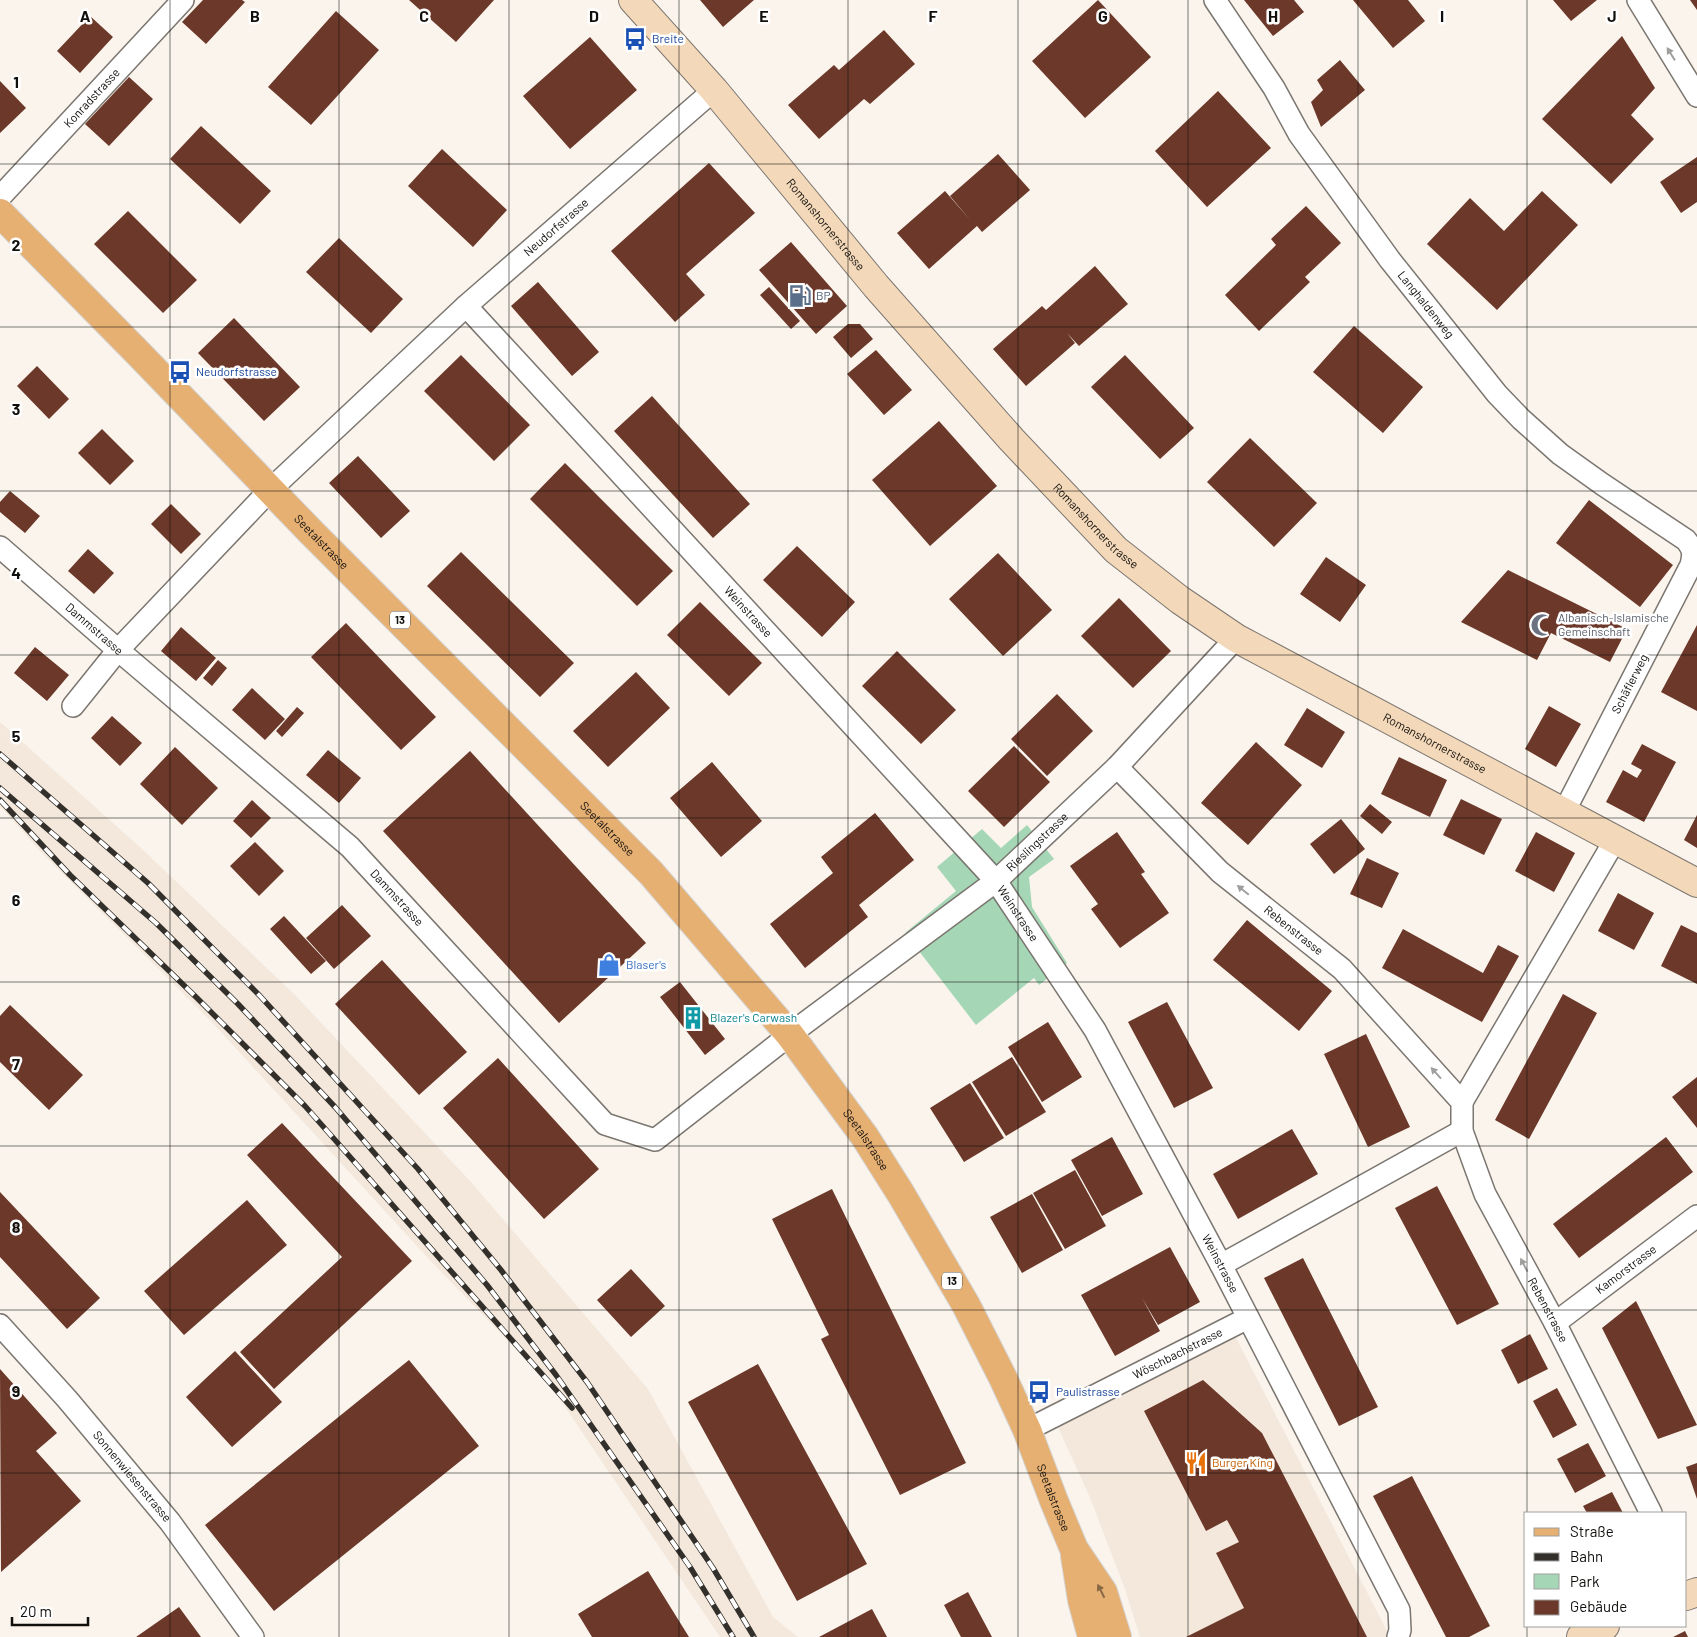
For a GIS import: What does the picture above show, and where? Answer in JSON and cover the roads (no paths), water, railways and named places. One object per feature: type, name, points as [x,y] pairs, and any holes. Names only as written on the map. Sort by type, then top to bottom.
[{"type":"main road","name":"Seetalstrasse","points":[[0,213],[312,532],[651,873],[790,1035],[865,1137],[966,1305],[1027,1430],[1074,1549],[1103,1592],[1117,1637]]},
{"type":"main road","name":"Seetalstrasse","points":[[1074,1549],[1082,1600],[1092,1637]]},
{"type":"street","name":"Konradstrasse","points":[[0,197],[184,0]]},
{"type":"street","name":"Romanshornerstrasse","points":[[633,0],[714,90],[876,286],[1012,440],[1116,550],[1180,600],[1236,638],[1340,695],[1697,883]]},
{"type":"street","name":"Langhaldenweg","points":[[1215,0],[1274,88],[1305,142],[1390,260],[1497,394],[1521,419],[1560,454],[1686,540],[1694,554]]},
{"type":"street","points":[[1638,0],[1697,96]]},
{"type":"street","name":"Neudorfstrasse","points":[[73,706],[118,650],[271,489],[466,306],[714,90]]},
{"type":"street","name":"Weinstrasse","points":[[466,306],[996,881],[1096,1030],[1221,1265],[1399,1610],[1400,1630],[1398,1637]]},
{"type":"street","name":"Dammstrasse","points":[[0,547],[350,847],[605,1124],[655,1140],[790,1035]]},
{"type":"street","name":"Schäflerweg","points":[[1564,812],[1691,565],[1694,554]]},
{"type":"street","name":"Rieslingstrasse","points":[[790,1035],[996,881],[1117,767],[1236,638]]},
{"type":"street","name":"Rebenstrasse","points":[[1117,767],[1220,872],[1342,969],[1462,1102],[1462,1131],[1485,1194],[1555,1323],[1650,1512]]},
{"type":"street","points":[[1462,1102],[1615,840]]},
{"type":"street","points":[[1221,1265],[1462,1131]]},
{"type":"street","name":"Kamorstrasse","points":[[1555,1323],[1697,1216]]},
{"type":"street","name":"Wöschbachstrasse","points":[[1027,1430],[1248,1318]]},
{"type":"street","name":"Sonnenwiesenstrasse","points":[[0,1325],[67,1399],[170,1522],[253,1637]]},
{"type":"street","points":[[1581,1637],[1603,1627]]},
{"type":"railway","points":[[0,754],[148,883],[260,996],[418,1169],[501,1270],[587,1382],[713,1568],[754,1637]]},
{"type":"railway","points":[[0,788],[156,923],[238,1004],[335,1107],[487,1285],[556,1375],[690,1567],[733,1637]]},
{"type":"railway","points":[[0,800],[70,875],[305,1106],[572,1408]]},
{"type":"place","name":"Breite","points":[[635,39]]},
{"type":"place","name":"BP","points":[[800,296]]},
{"type":"place","name":"Neudorfstrasse","points":[[180,372]]},
{"type":"place","name":"Albanisch-Islamische Gemeinschaft","points":[[1542,625]]},
{"type":"place","name":"Blaser's","points":[[609,965]]},
{"type":"place","name":"Blazer's Carwash","points":[[693,1018]]},
{"type":"place","name":"Paulistrasse","points":[[1039,1392]]},
{"type":"place","name":"Burger King","points":[[1196,1463]]}]
